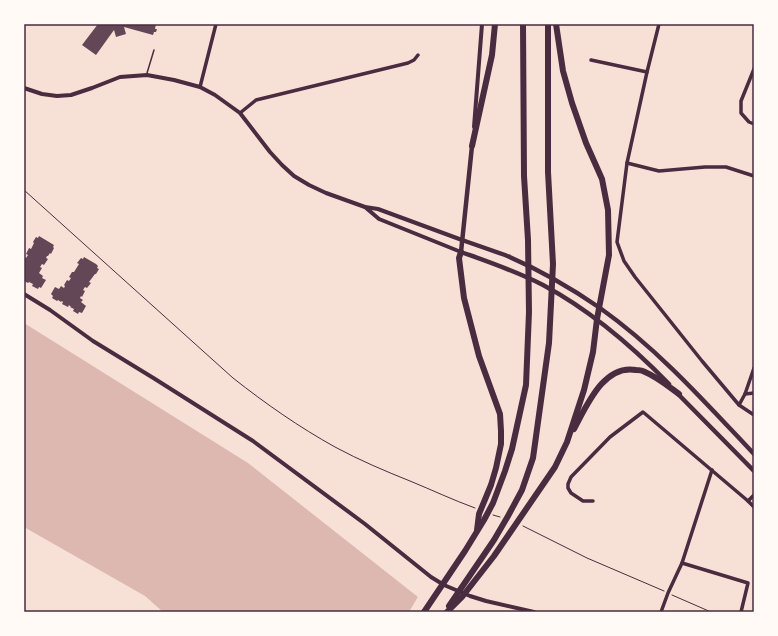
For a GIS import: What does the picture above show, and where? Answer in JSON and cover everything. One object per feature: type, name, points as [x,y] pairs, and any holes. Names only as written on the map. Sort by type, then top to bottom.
[{"type":"highway","points":[[472,146],[492,55],[495,24]]},
{"type":"highway","points":[[424,612],[466,552],[493,503],[506,471],[526,385],[529,312],[528,240],[524,169],[523,24]]},
{"type":"highway","points":[[446,612],[494,540],[515,504],[533,458],[549,343],[553,264],[548,172],[548,24]]},
{"type":"highway","points":[[556,24],[563,71],[586,143],[602,179],[608,210],[609,255],[600,308],[584,390],[567,442]]},
{"type":"highway","points":[[461,252],[459,258],[464,298],[479,356],[500,414],[501,431],[496,468],[491,485],[479,514],[476,534]]},
{"type":"highway","points":[[446,612],[462,597],[494,556],[555,467],[590,399],[599,385],[614,373],[629,368],[644,371],[658,379],[678,394]]},
{"type":"main road","points":[[472,146],[461,252],[506,267],[543,285],[574,303],[597,319],[646,361],[754,471]]},
{"type":"main road","points":[[462,240],[505,256],[542,273],[600,308],[625,327],[691,386],[754,454]]},
{"type":"street","points":[[200,87],[216,24]]},
{"type":"street","points":[[472,146],[482,24]]},
{"type":"street","points":[[659,24],[627,163],[617,242],[624,261],[635,277],[739,405],[754,415]]},
{"type":"street","points":[[240,113],[256,100],[408,63],[414,60],[418,55]]},
{"type":"street","points":[[591,60],[647,72]]},
{"type":"street","points":[[754,69],[741,100],[741,113],[749,122],[754,124]]},
{"type":"street","points":[[24,88],[42,94],[57,96],[71,95],[120,76],[147,75],[200,87],[215,95],[240,113],[282,165],[294,176],[308,185],[365,207],[378,209],[462,240]]},
{"type":"street","points":[[627,163],[659,171],[705,167],[726,167],[754,176]]},
{"type":"street","points":[[365,207],[378,220],[461,252]]},
{"type":"street","points":[[24,294],[93,341],[254,442],[365,524],[431,577],[444,585],[486,601],[534,612]]},
{"type":"street","points":[[739,405],[745,394],[754,368]]},
{"type":"street","points":[[745,394],[754,393]]},
{"type":"street","points":[[593,500],[583,500],[571,493],[568,488],[568,484],[572,477],[610,438],[643,412],[748,501],[754,508]]},
{"type":"street","points":[[661,612],[682,563],[712,470]]},
{"type":"street","points":[[748,501],[754,495]]},
{"type":"street","points":[[682,563],[748,583],[741,612]]},
{"type":"lane","points":[[147,75],[154,50]]},
{"type":"path","points":[[24,190],[233,378],[254,395],[290,420],[335,447],[359,459],[476,508]]},
{"type":"path","points":[[491,514],[505,519]]},
{"type":"path","points":[[520,525],[587,558],[711,612]]},
{"type":"shaded area","points":[[24,323],[248,463],[437,612],[163,612],[145,596],[24,527]]},
{"type":"pier","points":[[419,595],[438,610],[439,612],[409,612]]},
{"type":"building","points":[[98,24],[156,24],[155,29],[157,29],[153,35],[124,27],[126,34],[116,37],[114,30],[96,55],[82,45]]},
{"type":"building","points":[[39,236],[54,245],[54,248],[51,254],[50,253],[47,256],[46,258],[48,259],[44,265],[42,264],[40,267],[42,268],[39,273],[43,276],[42,278],[46,280],[41,288],[39,287],[38,289],[32,286],[33,284],[24,281],[24,257],[26,258],[29,248],[31,249],[36,237],[38,238]]},
{"type":"building","points":[[84,257],[96,264],[98,266],[97,268],[99,269],[89,282],[91,283],[83,290],[85,291],[80,298],[83,300],[81,302],[86,306],[82,313],[79,312],[78,314],[73,311],[74,309],[69,305],[68,307],[62,304],[62,301],[57,301],[52,298],[53,296],[51,294],[55,287],[59,289],[61,286],[64,288],[67,280],[69,281],[71,278],[69,277],[72,272],[74,272],[79,264],[77,263]]}]
